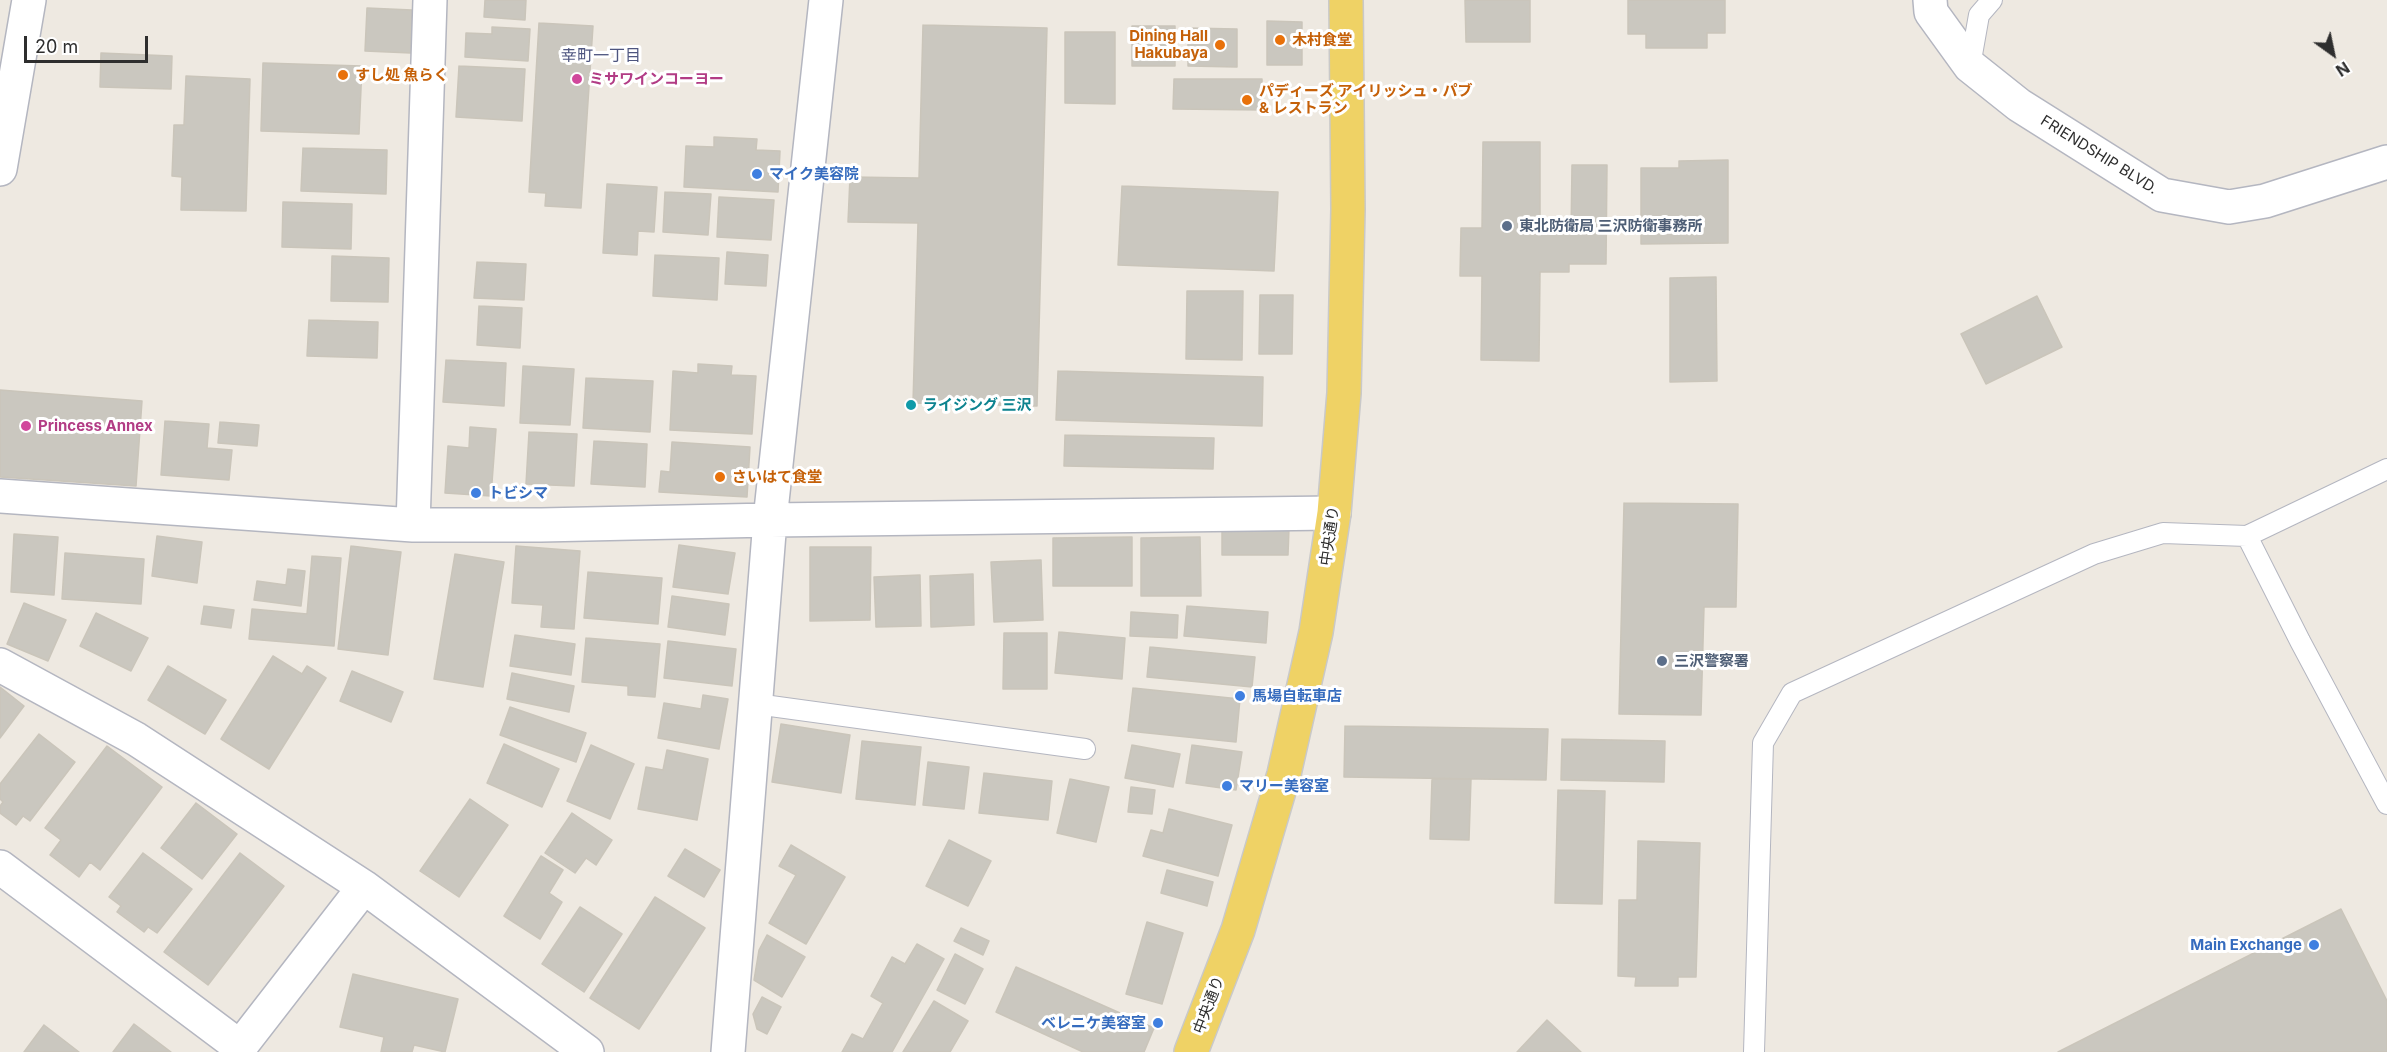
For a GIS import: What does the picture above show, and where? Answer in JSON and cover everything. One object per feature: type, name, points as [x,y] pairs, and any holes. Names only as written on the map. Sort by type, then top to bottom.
[{"type":"main road","name":"中央通り","points":[[1191,1052],[1238,930],[1284,774],[1316,632],[1334,513],[1345,359],[1348,209],[1346,0]]},
{"type":"street","points":[[0,169],[29,0]]},
{"type":"street","points":[[413,525],[430,0]]},
{"type":"street","points":[[728,1052],[770,520],[826,0]]},
{"type":"street","name":"FRIENDSHIP BLVD.","points":[[1930,0],[1931,12],[1970,66],[2019,105],[2162,195],[2229,207],[2265,201],[2387,162]]},
{"type":"street","points":[[0,496],[413,525],[1334,513]]},
{"type":"street","points":[[0,665],[136,739],[364,887],[587,1052]]},
{"type":"street","points":[[0,867],[238,1049],[364,887]]},
{"type":"lane","points":[[1970,66],[1979,15],[1992,0]]},
{"type":"lane","points":[[1754,1052],[1764,743],[1792,693],[2094,554],[2163,534],[2247,536],[2387,470]]},
{"type":"lane","points":[[2247,536],[2387,804]]},
{"type":"lane","points":[[756,704],[1085,749]]},
{"type":"building","points":[[485,0],[526,0],[525,20],[484,17]]},
{"type":"building","points":[[1465,0],[1530,0],[1530,42],[1466,42]]},
{"type":"building","points":[[1628,0],[1725,0],[1725,33],[1707,33],[1707,48],[1646,48],[1646,34],[1628,34]]},
{"type":"building","points":[[367,8],[412,10],[411,53],[365,51]]},
{"type":"building","points":[[1267,21],[1302,22],[1302,65],[1267,65]]},
{"type":"building","points":[[539,23],[593,26],[581,208],[545,206],[546,193],[529,192]]},
{"type":"building","points":[[923,25],[1047,28],[1037,406],[913,403],[918,223],[848,222],[850,177],[919,178]]},
{"type":"building","points":[[1132,26],[1175,26],[1175,66],[1132,66]]},
{"type":"building","points":[[492,27],[530,29],[528,61],[465,57],[466,33],[492,34]]},
{"type":"building","points":[[1188,28],[1237,29],[1237,67],[1188,66]]},
{"type":"building","points":[[1065,32],[1115,32],[1115,104],[1065,103]]},
{"type":"building","points":[[101,53],[172,56],[171,89],[100,87]]},
{"type":"building","points":[[263,63],[362,66],[359,134],[261,131]]},
{"type":"building","points":[[459,66],[525,69],[522,121],[456,117]]},
{"type":"building","points":[[186,76],[250,79],[246,211],[181,210],[182,177],[172,176],[174,125],[184,125]]},
{"type":"building","points":[[1174,79],[1262,79],[1262,110],[1173,109]]},
{"type":"building","points":[[714,137],[757,139],[756,150],[780,151],[778,192],[684,187],[686,146],[714,147]]},
{"type":"building","points":[[1483,142],[1540,142],[1540,233],[1571,234],[1572,165],[1607,165],[1606,264],[1569,264],[1569,272],[1540,272],[1539,361],[1481,360],[1482,276],[1460,276],[1461,228],[1482,228]]},
{"type":"building","points":[[303,148],[387,150],[386,194],[301,191]]},
{"type":"building","points":[[1728,160],[1728,243],[1641,244],[1641,168],[1679,168],[1679,161]]},
{"type":"building","points":[[607,184],[657,187],[654,232],[638,231],[637,255],[603,253]]},
{"type":"building","points":[[1122,186],[1278,192],[1274,271],[1118,265]]},
{"type":"building","points":[[665,192],[711,194],[708,235],[663,232]]},
{"type":"building","points":[[719,197],[774,200],[771,240],[717,237]]},
{"type":"building","points":[[283,202],[352,204],[351,249],[282,247]]},
{"type":"building","points":[[727,252],[768,255],[766,286],[725,284]]},
{"type":"building","points":[[655,255],[719,258],[717,300],[653,296]]},
{"type":"building","points":[[332,256],[389,258],[388,302],[331,301]]},
{"type":"building","points":[[477,262],[526,264],[524,300],[474,298]]},
{"type":"building","points":[[1716,277],[1717,381],[1670,382],[1670,278]]},
{"type":"building","points":[[1187,291],[1243,291],[1242,360],[1186,359]]},
{"type":"building","points":[[1260,295],[1293,295],[1292,354],[1259,354]]},
{"type":"building","points":[[2037,296],[2062,347],[1986,384],[1961,334]]},
{"type":"building","points":[[479,306],[522,308],[520,348],[477,345]]},
{"type":"building","points":[[309,320],[378,322],[377,358],[307,356]]},
{"type":"building","points":[[446,360],[506,363],[504,406],[443,402]]},
{"type":"building","points":[[698,364],[732,366],[731,375],[756,376],[752,434],[670,430],[673,371],[698,373]]},
{"type":"building","points":[[523,366],[574,369],[570,425],[520,423]]},
{"type":"building","points":[[1058,371],[1263,377],[1262,426],[1056,420]]},
{"type":"building","points":[[586,378],[653,381],[650,432],[583,428]]},
{"type":"building","points":[[0,390],[142,401],[136,486],[0,477]]},
{"type":"building","points":[[165,421],[209,424],[207,448],[232,450],[229,480],[161,475]]},
{"type":"building","points":[[220,422],[259,425],[257,446],[218,443]]},
{"type":"building","points":[[470,427],[496,429],[491,496],[445,493],[448,446],[469,448]]},
{"type":"building","points":[[529,432],[577,434],[574,486],[526,484]]},
{"type":"building","points":[[1065,435],[1214,438],[1213,469],[1064,466]]},
{"type":"building","points":[[594,441],[647,444],[645,487],[591,484]]},
{"type":"building","points":[[672,442],[750,447],[747,497],[659,492],[661,471],[670,472]]},
{"type":"building","name":"三沢警察署","points":[[1624,503],[1738,504],[1736,607],[1704,607],[1701,715],[1619,714]]},
{"type":"building","points":[[1289,528],[1288,555],[1222,555],[1222,529]]},
{"type":"building","points":[[14,534],[58,537],[54,595],[11,592]]},
{"type":"building","points":[[157,536],[202,542],[197,583],[152,576]]},
{"type":"building","points":[[1132,537],[1132,586],[1053,586],[1053,538]]},
{"type":"building","points":[[1200,537],[1201,596],[1141,596],[1141,538]]},
{"type":"building","points":[[679,545],[735,553],[728,594],[673,587]]},
{"type":"building","points":[[351,546],[401,552],[388,655],[338,649]]},
{"type":"building","points":[[516,546],[580,551],[574,629],[541,627],[543,605],[512,603]]},
{"type":"building","points":[[810,547],[871,547],[870,620],[810,621]]},
{"type":"building","points":[[65,553],[144,559],[141,604],[62,599]]},
{"type":"building","points":[[455,554],[504,562],[483,687],[434,679]]},
{"type":"building","points":[[312,556],[341,558],[334,646],[249,639],[252,609],[307,614]]},
{"type":"building","points":[[1041,560],[1043,620],[994,622],[991,562]]},
{"type":"building","points":[[288,569],[305,571],[301,606],[254,600],[257,581],[286,585]]},
{"type":"building","points":[[588,572],[662,578],[658,624],[584,618]]},
{"type":"building","points":[[973,574],[974,625],[931,627],[930,576]]},
{"type":"building","points":[[920,575],[921,626],[876,627],[874,577]]},
{"type":"building","points":[[672,596],[729,604],[725,635],[668,627]]},
{"type":"building","points":[[24,603],[66,620],[48,661],[7,644]]},
{"type":"building","points":[[204,606],[234,610],[231,628],[201,624]]},
{"type":"building","points":[[1187,606],[1268,612],[1266,643],[1184,636]]},
{"type":"building","points":[[1131,612],[1178,615],[1177,638],[1130,636]]},
{"type":"building","points":[[96,613],[148,638],[131,671],[80,646]]},
{"type":"building","points":[[1059,632],[1125,638],[1122,679],[1055,673]]},
{"type":"building","points":[[1004,633],[1047,633],[1047,689],[1003,689]]},
{"type":"building","points":[[515,635],[575,644],[571,675],[510,666]]},
{"type":"building","points":[[586,638],[660,644],[655,697],[628,695],[628,686],[582,682]]},
{"type":"building","points":[[668,641],[736,649],[732,686],[664,678]]},
{"type":"building","points":[[1150,647],[1255,657],[1252,687],[1147,677]]},
{"type":"building","points":[[273,656],[302,674],[307,666],[326,678],[269,769],[221,739]]},
{"type":"building","points":[[168,666],[226,700],[205,734],[148,700]]},
{"type":"building","points":[[352,671],[403,692],[391,722],[340,701]]},
{"type":"building","points":[[512,673],[574,686],[569,712],[507,699]]},
{"type":"building","points":[[0,687],[24,706],[0,738]]},
{"type":"building","points":[[1133,688],[1240,699],[1236,742],[1128,731]]},
{"type":"building","points":[[703,695],[728,699],[719,749],[658,738],[664,703],[701,709]]},
{"type":"building","points":[[510,707],[586,733],[576,762],[500,735]]},
{"type":"building","points":[[781,724],[850,735],[841,793],[772,782]]},
{"type":"building","points":[[1345,726],[1548,729],[1546,780],[1344,777]]},
{"type":"building","points":[[39,734],[75,762],[30,821],[23,816],[16,825],[0,813],[0,806],[3,802],[0,799],[0,784]]},
{"type":"building","points":[[1562,739],[1665,741],[1664,782],[1561,780]]},
{"type":"building","points":[[862,741],[921,747],[915,805],[856,799]]},
{"type":"building","points":[[504,744],[559,769],[542,807],[487,783]]},
{"type":"building","points":[[591,745],[634,764],[610,819],[567,801]]},
{"type":"building","points":[[1132,745],[1180,754],[1173,787],[1125,778]]},
{"type":"building","points":[[1192,745],[1242,752],[1236,790],[1186,783]]},
{"type":"building","points":[[107,746],[162,787],[100,870],[90,862],[79,877],[50,855],[61,840],[45,828]]},
{"type":"building","points":[[667,750],[708,759],[697,820],[638,809],[646,767],[663,770]]},
{"type":"building","points":[[928,762],[969,767],[964,809],[923,805]]},
{"type":"building","points":[[984,773],[1052,781],[1048,820],[979,813]]},
{"type":"building","points":[[1070,779],[1109,787],[1096,842],[1057,833]]},
{"type":"building","points":[[1432,779],[1471,779],[1469,840],[1430,839]]},
{"type":"building","points":[[1131,787],[1155,790],[1152,814],[1128,812]]},
{"type":"building","points":[[1558,790],[1605,791],[1602,904],[1555,903]]},
{"type":"building","points":[[470,799],[508,825],[459,897],[420,871]]},
{"type":"building","points":[[196,803],[237,834],[202,879],[161,848]]},
{"type":"building","points":[[1169,809],[1232,825],[1218,876],[1143,856],[1151,830],[1163,833]]},
{"type":"building","points":[[572,813],[612,840],[596,865],[586,858],[575,873],[545,853]]},
{"type":"building","points":[[949,840],[991,861],[968,906],[926,886]]},
{"type":"building","points":[[1638,841],[1700,843],[1696,977],[1678,977],[1678,986],[1635,986],[1636,977],[1618,976],[1619,900],[1637,900]]},
{"type":"building","points":[[791,845],[845,877],[806,944],[769,923],[796,875],[779,866]]},
{"type":"building","points":[[685,849],[720,870],[704,897],[668,876]]},
{"type":"building","points":[[143,853],[192,889],[157,933],[148,927],[144,932],[117,912],[121,906],[109,897]]},
{"type":"building","points":[[240,853],[284,886],[208,985],[164,952]]},
{"type":"building","points":[[541,856],[563,870],[549,893],[562,902],[540,939],[504,916]]},
{"type":"building","points":[[1167,870],[1213,882],[1207,906],[1161,893]]},
{"type":"building","points":[[655,897],[705,928],[639,1029],[590,998]]},
{"type":"building","points":[[580,907],[622,934],[584,992],[542,964]]},
{"type":"building","name":"Main Exchange","points":[[2341,909],[2387,1001],[2387,1052],[2058,1052]]},
{"type":"building","points":[[1147,922],[1183,933],[1162,1004],[1126,994]]},
{"type":"building","points":[[961,928],[989,941],[983,955],[954,941]]},
{"type":"building","points":[[767,935],[805,957],[782,997],[754,980],[759,950]]},
{"type":"building","points":[[917,944],[944,959],[892,1052],[842,1052],[852,1034],[863,1039],[883,1003],[871,996],[892,957],[905,964]]},
{"type":"building","points":[[955,954],[983,969],[965,1004],[937,990]]},
{"type":"building","points":[[1016,967],[1154,1028],[1144,1052],[1083,1052],[996,1012]]},
{"type":"building","points":[[353,974],[458,999],[445,1052],[414,1045],[412,1052],[381,1052],[384,1037],[340,1027]]},
{"type":"building","points":[[762,997],[781,1007],[767,1034],[757,1029],[753,1014]]},
{"type":"building","points":[[934,1001],[968,1021],[950,1052],[903,1052]]},
{"type":"building","points":[[1547,1020],[1581,1052],[1517,1052]]},
{"type":"building","points":[[134,1024],[171,1052],[113,1052]]},
{"type":"building","points":[[44,1025],[79,1052],[24,1052]]},
{"type":"place","name":"木村食堂","points":[[1280,40]]},
{"type":"place","name":"Dining Hall Hakubaya","points":[[1220,45]]},
{"type":"place","name":"すし処 魚らく","points":[[343,75]]},
{"type":"place","name":"ミサワインコーヨー","points":[[577,79]]},
{"type":"place","name":"パディーズ アイリッシュ・パブ & レストラン","points":[[1247,100]]},
{"type":"place","name":"マイク美容院","points":[[757,174]]},
{"type":"place","name":"東北防衛局 三沢防衛事務所","points":[[1507,226]]},
{"type":"place","name":"ライジング 三沢","points":[[911,405]]},
{"type":"place","name":"Princess Annex","points":[[26,426]]},
{"type":"place","name":"さいはて食堂","points":[[720,477]]},
{"type":"place","name":"トビシマ","points":[[476,493]]},
{"type":"place","name":"三沢警察署","points":[[1662,661]]},
{"type":"place","name":"馬場自転車店","points":[[1240,696]]},
{"type":"place","name":"マリー美容室","points":[[1227,786]]},
{"type":"place","name":"Main Exchange","points":[[2314,945]]},
{"type":"place","name":"ベレニケ美容室","points":[[1158,1023]]},
{"type":"district","name":"幸町一丁目","points":[[601,56]]}]
